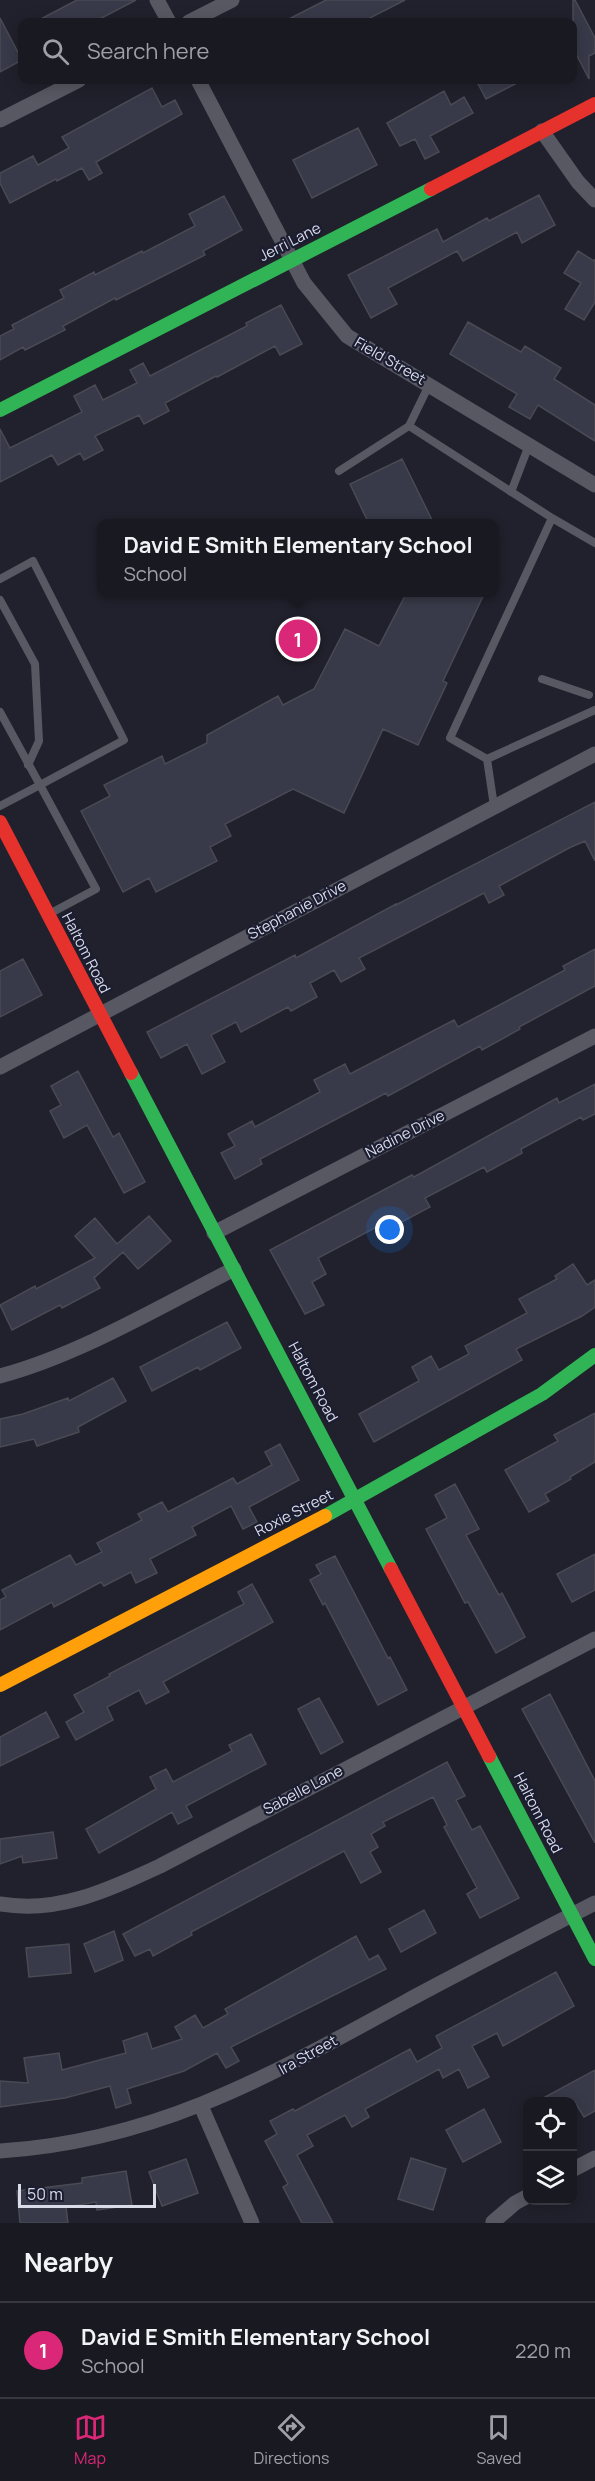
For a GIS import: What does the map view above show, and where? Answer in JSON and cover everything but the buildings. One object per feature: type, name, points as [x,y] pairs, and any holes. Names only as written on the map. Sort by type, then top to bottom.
[{"type":"street","points":[[157,0],[167,18]]},
{"type":"street","points":[[197,18],[232,0]]},
{"type":"street","points":[[0,120],[71,84]]},
{"type":"street","name":"Field Street","points":[[200,84],[304,283],[347,336],[595,485]]},
{"type":"street","name":"Jerri Lane","points":[[0,410],[595,104]]},
{"type":"street","points":[[542,131],[578,182],[595,200]]},
{"type":"street","name":"Stephanie Drive","points":[[0,1067],[595,754]]},
{"type":"street","name":"Haltom Road","points":[[0,822],[214,1233],[357,1499],[595,1959]]},
{"type":"street","name":"Nadine Drive","points":[[214,1233],[595,1036]]},
{"type":"street","points":[[0,1376],[86,1343],[234,1269]]},
{"type":"street","name":"Roxie Street","points":[[0,1685],[357,1499],[542,1394],[595,1355]]},
{"type":"street","name":"Sabelle Lane","points":[[0,1904],[40,1908],[69,1903],[114,1887],[160,1866],[595,1639]]},
{"type":"street","name":"Ira Street","points":[[0,2151],[42,2149],[101,2138],[201,2106],[272,2075],[454,1975],[595,1903]]},
{"type":"street","points":[[201,2106],[252,2223]]},
{"type":"street","points":[[577,2168],[595,2158]]},
{"type":"street","points":[[493,2222],[523,2199]]},
{"type":"lane","points":[[339,471],[409,426],[429,384]]},
{"type":"lane","points":[[409,426],[595,543]]},
{"type":"lane","points":[[511,492],[530,444]]},
{"type":"lane","points":[[487,759],[450,738],[552,518]]},
{"type":"lane","points":[[0,579],[33,561],[124,740],[0,806]]},
{"type":"lane","points":[[0,600],[35,664],[39,741],[28,765]]},
{"type":"lane","points":[[542,679],[589,695]]},
{"type":"lane","points":[[487,759],[595,710]]},
{"type":"lane","points":[[0,712],[96,889],[48,915]]},
{"type":"lane","points":[[487,759],[495,806]]},
{"type":"traffic: fast","points":[[0,410],[431,189]]},
{"type":"traffic: fast","points":[[131,1073],[391,1569]]},
{"type":"traffic: fast","points":[[325,1516],[542,1394],[595,1355]]},
{"type":"traffic: fast","points":[[489,1756],[595,1959]]},
{"type":"traffic: slow","points":[[0,1685],[325,1516]]},
{"type":"traffic: jam","points":[[431,189],[595,104]]},
{"type":"traffic: jam","points":[[0,822],[131,1073]]},
{"type":"traffic: jam","points":[[391,1569],[489,1756]]},
{"type":"place","name":"David E Smith Elementary School","points":[[298,639]]}]
